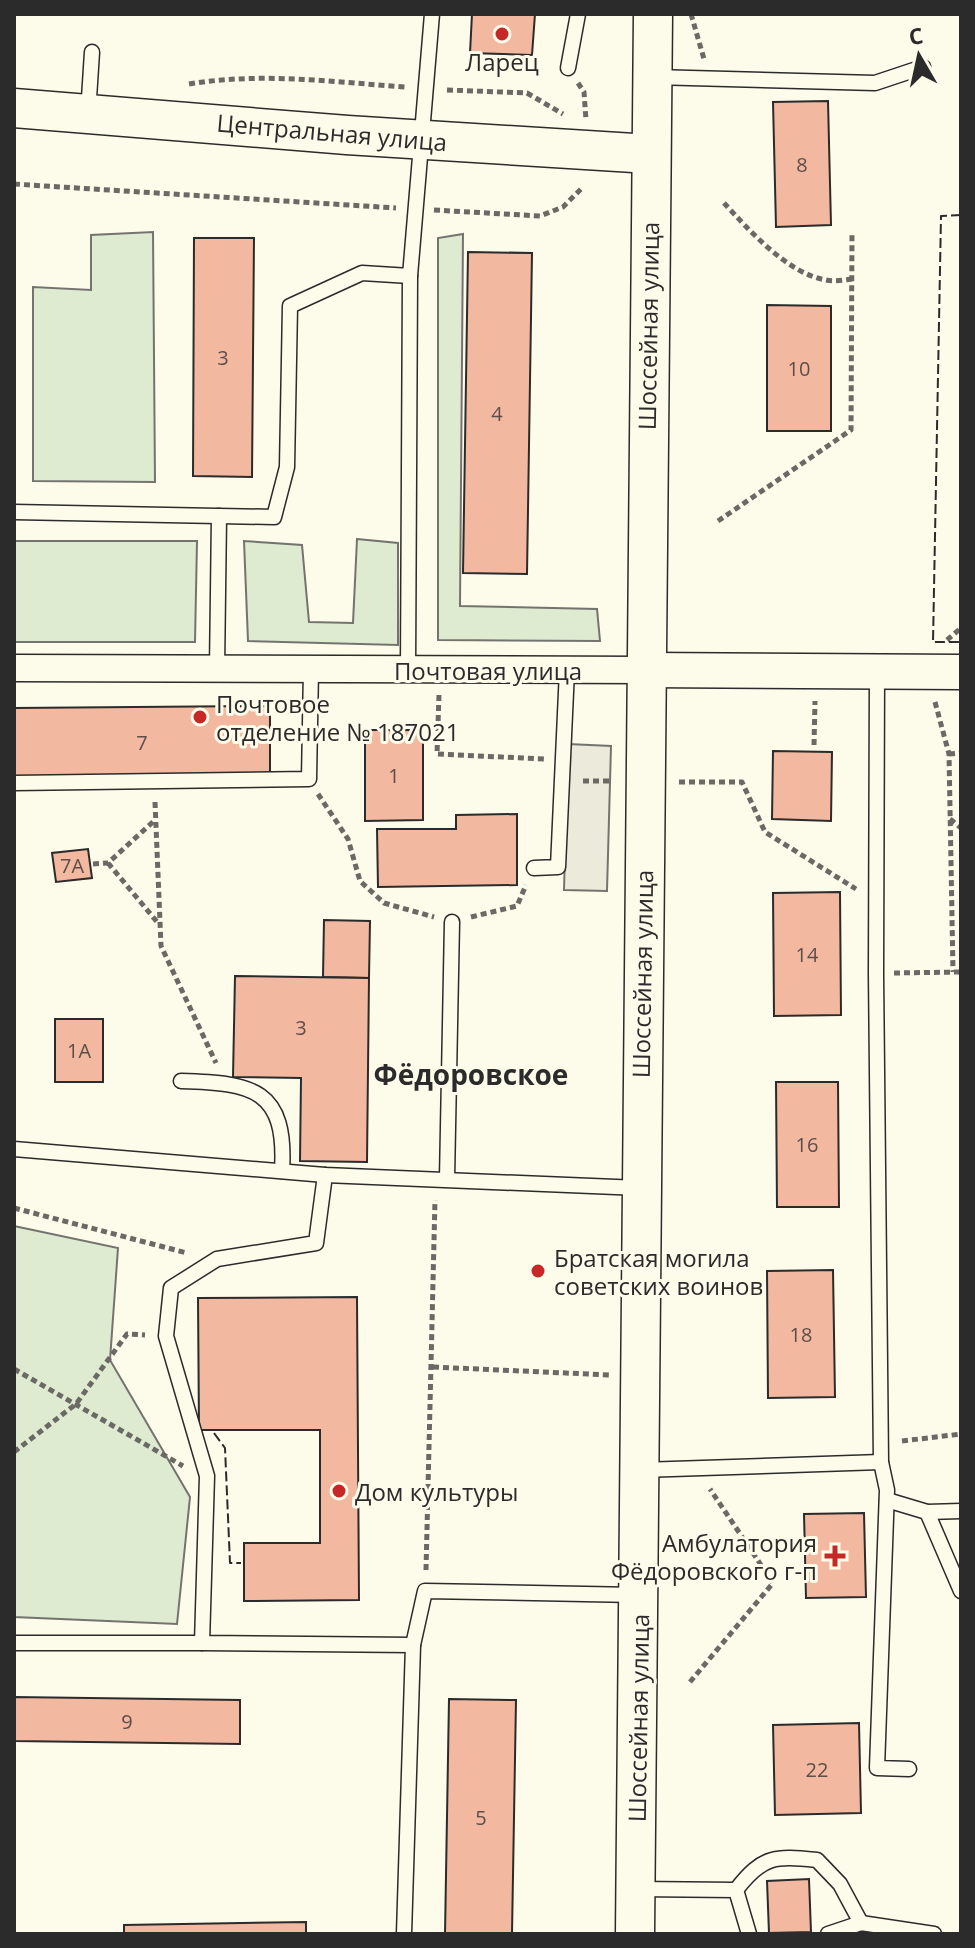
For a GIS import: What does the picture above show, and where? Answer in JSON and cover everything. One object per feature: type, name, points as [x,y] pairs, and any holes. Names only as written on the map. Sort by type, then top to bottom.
[{"type":"main road","name":"Шоссейная улица","points":[[635,1934],[641,1595],[640,1188],[653,14]]},
{"type":"main road","name":"Центральная улица","points":[[14,108],[421,140],[650,154]]},
{"type":"street","name":"Почтовая улица","points":[[14,668],[961,672]]},
{"type":"lane","points":[[408,670],[410,276],[432,14]]},
{"type":"lane","points":[[568,68],[578,14]]},
{"type":"lane","points":[[88,115],[92,52]]},
{"type":"lane","points":[[652,77],[875,83],[923,67]]},
{"type":"lane","points":[[14,512],[274,517],[287,467],[290,306],[362,273],[410,276]]},
{"type":"lane","points":[[217,669],[219,516]]},
{"type":"lane","points":[[14,783],[309,779],[311,669]]},
{"type":"lane","points":[[534,868],[558,867],[567,670]]},
{"type":"lane","points":[[877,672],[876,973],[881,1462],[887,1500],[877,1768],[909,1769]]},
{"type":"lane","points":[[441,1179],[452,922]]},
{"type":"lane","points":[[181,1081],[225,1082],[254,1091],[274,1108],[284,1135],[282,1171]]},
{"type":"lane","points":[[14,1149],[325,1175],[640,1188]]},
{"type":"lane","points":[[202,1643],[207,1476],[166,1336],[171,1288],[217,1259],[316,1243],[325,1175]]},
{"type":"lane","points":[[641,1470],[881,1462]]},
{"type":"lane","points":[[887,1500],[927,1512],[961,1511]]},
{"type":"lane","points":[[927,1512],[961,1591]]},
{"type":"lane","points":[[404,1934],[413,1645],[425,1591],[641,1595]]},
{"type":"lane","points":[[14,1643],[413,1645]]},
{"type":"lane","points":[[736,1890],[755,1866],[778,1857],[817,1860],[840,1884],[861,1923]]},
{"type":"lane","points":[[635,1889],[736,1890]]},
{"type":"lane","points":[[736,1890],[749,1934]]},
{"type":"lane","points":[[828,1934],[861,1923],[934,1934]]},
{"type":"path","points":[[691,14],[713,78]]},
{"type":"path","points":[[568,68],[584,92],[587,126]]},
{"type":"path","points":[[14,184],[540,216],[563,207],[583,187]]},
{"type":"path","points":[[724,203],[762,244],[799,268],[825,281],[852,279]]},
{"type":"path","points":[[718,521],[851,430],[852,232]]},
{"type":"path","points":[[439,670],[437,754],[563,759]]},
{"type":"path","points":[[814,745],[815,692]]},
{"type":"path","points":[[933,693],[949,754],[953,972]]},
{"type":"path","points":[[949,754],[961,753]]},
{"type":"path","points":[[309,779],[348,839],[360,881],[384,903],[452,922],[517,906],[534,868]]},
{"type":"path","points":[[154,781],[161,946],[225,1082]]},
{"type":"path","points":[[742,782],[765,832],[876,901]]},
{"type":"path","points":[[93,864],[108,863],[156,819]]},
{"type":"path","points":[[950,819],[961,828]]},
{"type":"path","points":[[108,863],[160,925]]},
{"type":"path","points":[[953,940],[961,931]]},
{"type":"path","points":[[876,973],[961,972]]},
{"type":"path","points":[[425,1591],[441,1179]]},
{"type":"path","points":[[14,1208],[217,1259]]},
{"type":"path","points":[[14,1452],[76,1404],[127,1334],[166,1336]]},
{"type":"path","points":[[432,1367],[639,1376]]},
{"type":"path","points":[[14,1369],[192,1471],[207,1476]]},
{"type":"path","points":[[881,1443],[961,1434]]},
{"type":"path","points":[[690,1682],[773,1583],[697,1470]]},
{"type":"green space","points":[[153,232],[155,482],[33,481],[33,287],[91,290],[91,235]]},
{"type":"green space","points":[[463,234],[460,606],[597,609],[600,641],[438,640],[438,238]]},
{"type":"green space","points":[[357,539],[398,543],[398,645],[248,641],[244,541],[302,545],[309,622],[353,623]]},
{"type":"green space","points":[[14,541],[197,541],[195,642],[14,642]]},
{"type":"green space","points":[[14,1226],[118,1248],[110,1360],[190,1497],[177,1624],[14,1617]]},
{"type":"shaded area","points":[[568,744],[611,746],[607,891],[564,890]]},
{"type":"building","name":"Ларец","points":[[472,14],[535,14],[532,55],[470,53]]},
{"type":"building","points":[[828,101],[831,225],[776,227],[773,102]]},
{"type":"building","points":[[194,238],[254,238],[252,477],[193,476]]},
{"type":"building","points":[[468,252],[532,253],[527,574],[463,573]]},
{"type":"building","points":[[767,305],[831,306],[831,431],[767,431]]},
{"type":"building","points":[[270,706],[270,775],[14,777],[14,708]]},
{"type":"building","points":[[365,730],[423,730],[423,820],[365,821]]},
{"type":"building","points":[[773,751],[832,752],[831,821],[772,819]]},
{"type":"building","points":[[517,814],[517,885],[378,887],[377,829],[456,829],[456,815]]},
{"type":"building","points":[[88,849],[92,878],[56,882],[52,853]]},
{"type":"building","points":[[840,892],[841,1015],[774,1016],[773,893]]},
{"type":"building","points":[[324,920],[370,921],[369,978],[323,977]]},
{"type":"building","points":[[235,976],[369,978],[367,1162],[300,1161],[301,1078],[233,1077]]},
{"type":"building","points":[[55,1019],[103,1019],[103,1082],[55,1082]]},
{"type":"building","points":[[776,1082],[838,1082],[839,1207],[777,1207]]},
{"type":"building","points":[[833,1270],[835,1397],[768,1398],[767,1271]]},
{"type":"building","name":"Дом культуры","points":[[357,1297],[359,1600],[244,1601],[244,1543],[320,1543],[320,1430],[199,1430],[198,1298]]},
{"type":"building","name":"Амбулатория Фёдоровского г-п","points":[[864,1513],[866,1597],[806,1598],[804,1514]]},
{"type":"building","points":[[14,1697],[240,1700],[240,1744],[14,1741]]},
{"type":"building","points":[[449,1699],[516,1700],[512,1934],[445,1934]]},
{"type":"building","points":[[859,1723],[861,1813],[775,1815],[773,1725]]},
{"type":"building","points":[[809,1879],[811,1932],[769,1933],[767,1881]]},
{"type":"building","points":[[306,1922],[306,1934],[124,1934],[124,1925]]},
{"type":"fence","points":[[961,215],[941,216],[933,642],[961,642]]},
{"type":"fence","points":[[214,1433],[225,1448],[230,1563],[241,1563]]},
{"type":"place","name":"Ларец","points":[[502,34]]},
{"type":"place","name":"Почтовое отделение № 187021","points":[[200,717]]},
{"type":"place","name":"Братская могила советских воинов","points":[[538,1271]]},
{"type":"place","name":"Дом культуры","points":[[339,1491]]},
{"type":"place","name":"Амбулатория Фёдоровского г-п","points":[[835,1556]]},
{"type":"district","name":"Фёдоровское","points":[[471,1074]]}]
